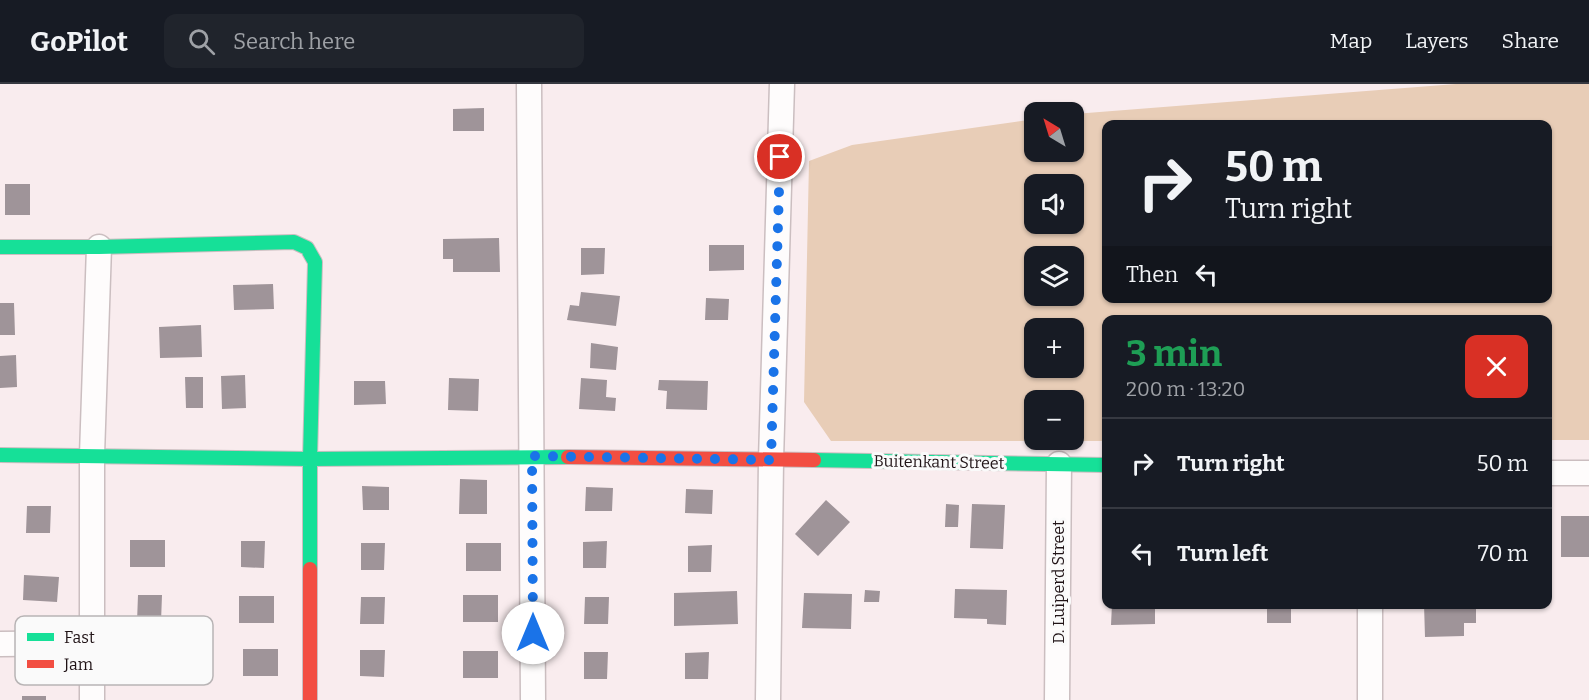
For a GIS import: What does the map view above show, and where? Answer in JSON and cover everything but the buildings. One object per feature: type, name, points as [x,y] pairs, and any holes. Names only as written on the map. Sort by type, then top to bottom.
[{"type":"street","points":[[529,84],[533,700]]},
{"type":"street","points":[[768,700],[771,460],[782,84]]},
{"type":"street","points":[[0,247],[294,242],[308,248],[315,262],[310,459],[310,700]]},
{"type":"street","points":[[92,616],[92,455],[99,247]]},
{"type":"street","name":"Buitenkant Street","points":[[0,454],[310,459],[532,456],[1102,465]]},
{"type":"street","name":"D. Luiperd Street","points":[[1057,700],[1059,464]]},
{"type":"street","points":[[1552,472],[1589,473]]},
{"type":"street","points":[[1370,609],[1370,700]]},
{"type":"street","points":[[0,645],[15,645]]},
{"type":"shaded area","points":[[1456,84],[1589,84],[1589,440],[1552,440],[1552,315],[1102,315],[1102,441],[1084,441],[1084,390],[1024,390],[1024,441],[831,441],[804,402],[809,161],[852,145],[1024,121],[1024,162],[1084,162],[1084,113]]},
{"type":"traffic: fast","points":[[0,247],[294,242],[307,248],[315,262],[310,569]]},
{"type":"traffic: fast","points":[[0,455],[310,459],[568,457]]},
{"type":"traffic: fast","points":[[814,460],[1102,465]]},
{"type":"traffic: jam","points":[[568,457],[814,460]]},
{"type":"traffic: jam","points":[[310,569],[310,700]]},
{"type":"route","points":[[533,633],[532,456],[771,460],[780,157]]}]
